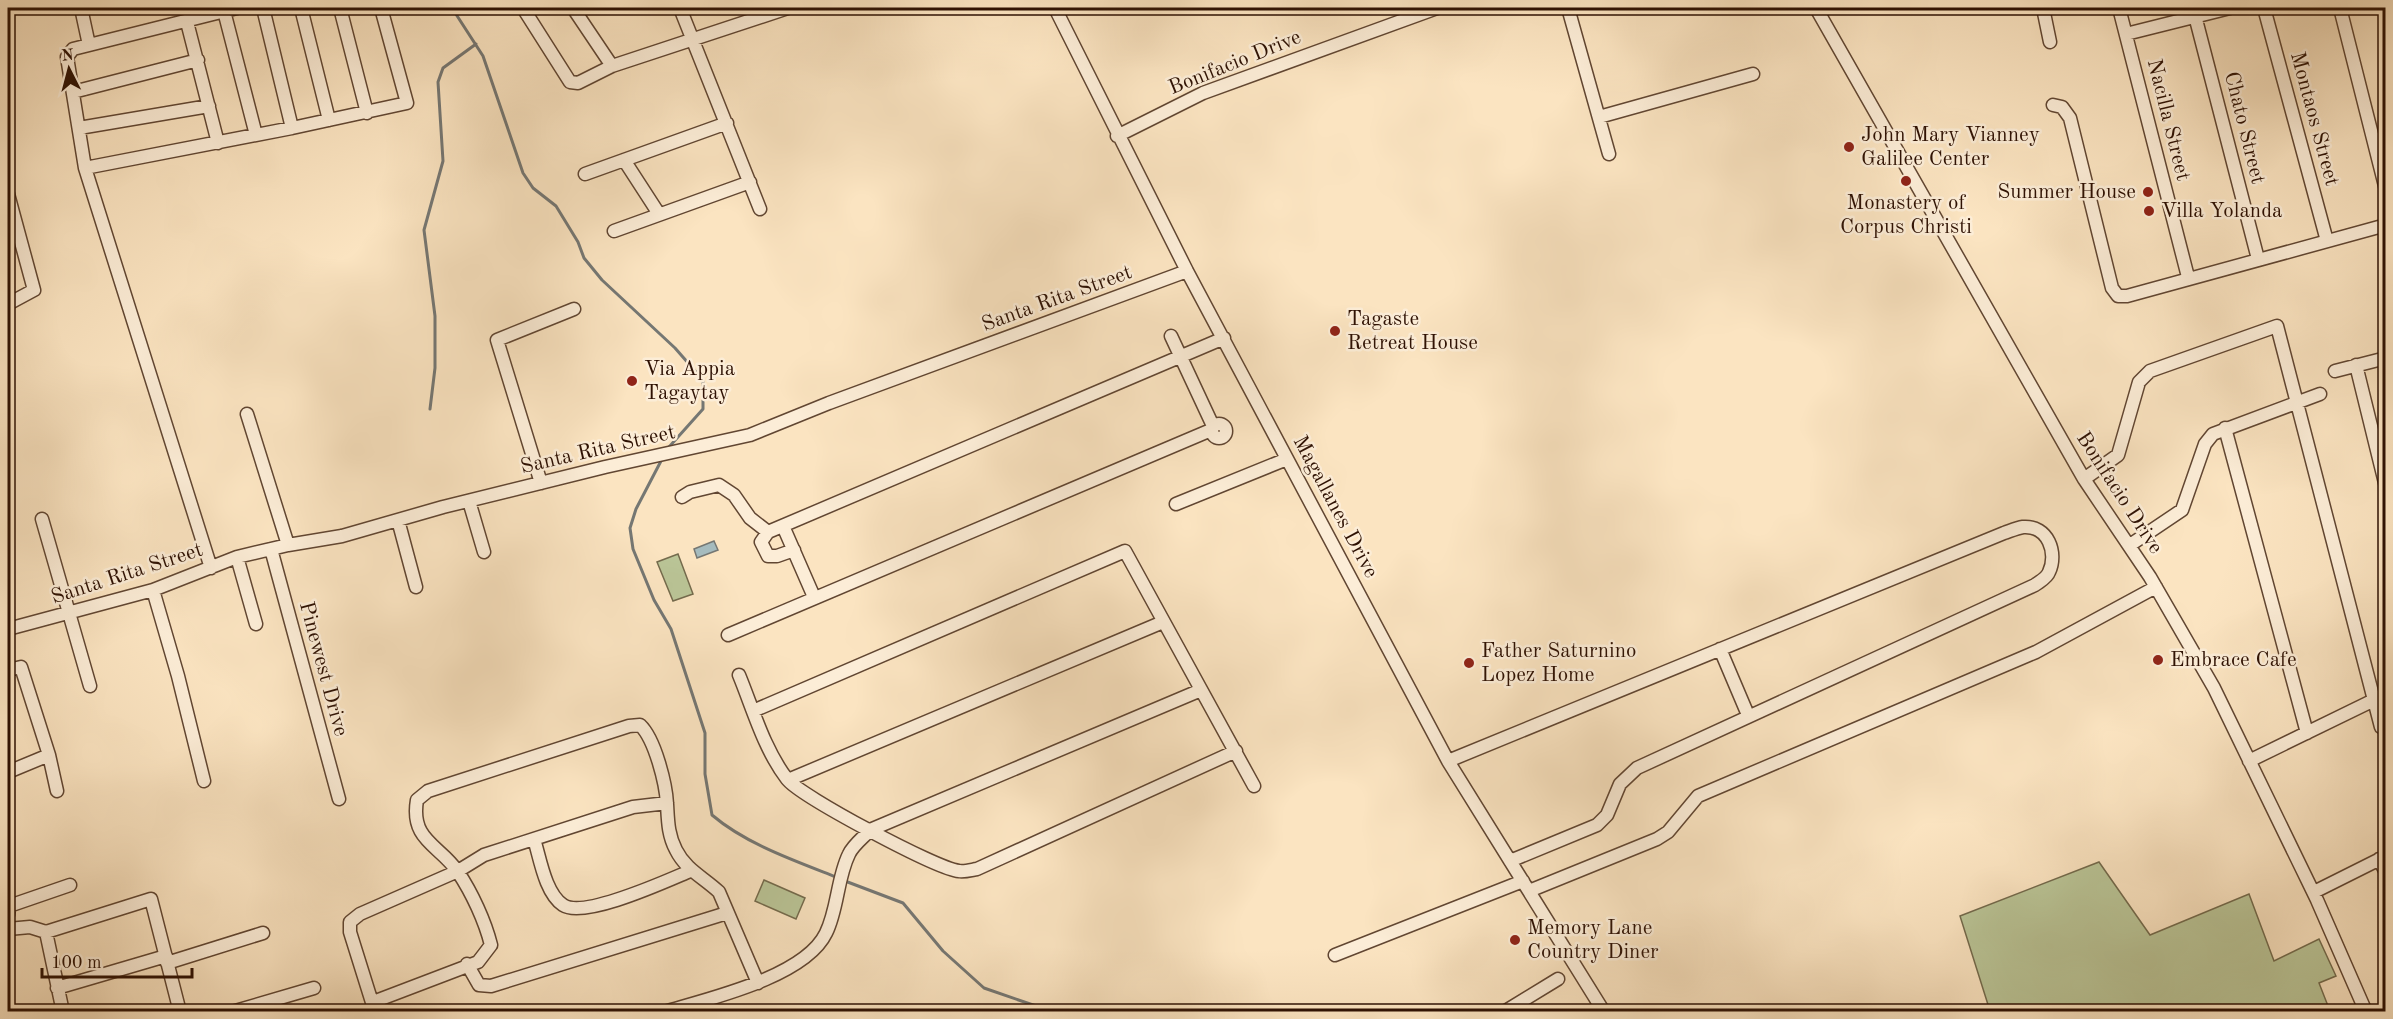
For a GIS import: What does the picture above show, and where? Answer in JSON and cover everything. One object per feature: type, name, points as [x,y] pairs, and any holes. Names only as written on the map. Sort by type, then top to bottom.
[{"type":"street","points":[[81,8],[89,45]]},
{"type":"street","points":[[211,568],[86,168],[73,92],[69,52],[237,8]]},
{"type":"street","points":[[263,8],[292,128]]},
{"type":"street","points":[[302,8],[329,120]]},
{"type":"street","points":[[340,8],[367,113]]},
{"type":"street","points":[[86,168],[367,113],[407,103],[381,8]]},
{"type":"street","points":[[523,8],[570,82],[578,83],[612,66],[788,8]]},
{"type":"street","points":[[573,8],[612,66]]},
{"type":"street","points":[[680,8],[760,209]]},
{"type":"street","name":"Magallanes Drive","points":[[1055,8],[1186,272],[1224,338],[1448,761],[1526,886],[1567,973],[1604,1011]]},
{"type":"street","name":"Bonifacio Drive","points":[[1117,136],[1203,93],[1437,8]]},
{"type":"street","points":[[1568,8],[1609,154]]},
{"type":"street","name":"Bonifacio Drive","points":[[1816,8],[2084,479],[2156,586],[2214,688],[2313,892],[2366,1011]]},
{"type":"street","points":[[2043,8],[2050,42]]},
{"type":"street","name":"Nacilla Street","points":[[2119,8],[2188,277]]},
{"type":"street","points":[[2126,34],[2194,12],[2230,8]]},
{"type":"street","name":"Montaos Street","points":[[2264,8],[2327,241]]},
{"type":"street","points":[[2340,8],[2385,189]]},
{"type":"street","points":[[224,11],[256,135]]},
{"type":"street","name":"Chato Street","points":[[2194,12],[2258,259]]},
{"type":"street","points":[[187,22],[218,143]]},
{"type":"street","points":[[73,92],[198,60]]},
{"type":"street","points":[[1599,117],[1753,74]]},
{"type":"street","points":[[2053,105],[2062,107],[2070,118],[2112,288],[2118,296],[2127,296],[2188,277],[2385,225]]},
{"type":"street","points":[[79,128],[209,106]]},
{"type":"street","points":[[585,174],[727,123]]},
{"type":"street","points":[[624,160],[659,214]]},
{"type":"street","points":[[614,231],[750,182]]},
{"type":"street","points":[[8,194],[34,290],[8,304]]},
{"type":"street","name":"Santa Rita Street","points":[[8,629],[153,590],[237,557],[342,536],[541,483],[750,435],[1186,272]]},
{"type":"street","points":[[541,483],[497,340],[574,309]]},
{"type":"street","points":[[2084,479],[2118,455],[2139,382],[2150,371],[2277,326],[2381,726]]},
{"type":"street","points":[[728,635],[1212,428],[1171,336]]},
{"type":"street","points":[[794,550],[777,556],[768,556],[761,542],[768,532],[1224,338]]},
{"type":"street","points":[[2335,371],[2385,358]]},
{"type":"street","points":[[2356,365],[2385,487]]},
{"type":"street","points":[[2130,545],[2182,510],[2205,444],[2213,434],[2320,394]]},
{"type":"street","points":[[247,414],[288,545]]},
{"type":"street","points":[[2225,428],[2307,733]]},
{"type":"street","points":[[1176,504],[1287,459]]},
{"type":"street","points":[[682,497],[690,492],[719,485],[734,495],[750,518],[768,532]]},
{"type":"street","points":[[469,501],[484,552]]},
{"type":"street","points":[[42,519],[90,686]]},
{"type":"street","points":[[398,520],[416,587]]},
{"type":"street","points":[[783,526],[814,597]]},
{"type":"street","points":[[1448,761],[2004,533],[2025,527],[2042,532],[2052,546],[2053,560],[2048,575],[2036,585],[1748,715],[1637,768],[1620,784],[1607,815],[1597,825],[1510,861]]},
{"type":"street","name":"Pinewest Drive","points":[[271,549],[339,799]]},
{"type":"street","points":[[753,711],[1125,551],[1254,786]]},
{"type":"street","points":[[237,557],[256,624]]},
{"type":"street","points":[[1335,955],[1657,839],[1668,832],[1698,796],[2036,652],[2156,586]]},
{"type":"street","points":[[153,590],[178,676],[204,781]]},
{"type":"street","points":[[788,780],[1163,622]]},
{"type":"street","points":[[1720,650],[1748,715]]},
{"type":"street","points":[[8,670],[21,667],[57,791]]},
{"type":"street","points":[[739,675],[776,762],[788,780],[805,795],[870,830],[940,865],[959,871],[977,869],[1236,750]]},
{"type":"street","points":[[664,1011],[759,983],[792,965],[815,948],[826,933],[849,852],[870,830],[1201,690]]},
{"type":"street","points":[[2249,761],[2374,700]]},
{"type":"street","points":[[667,803],[633,807],[484,855],[458,871],[360,914],[350,922],[350,932],[374,1007],[467,964],[478,962],[491,945],[487,930],[458,871],[432,847],[418,828],[415,811],[417,800],[428,791],[629,726],[640,725],[645,730],[659,764],[667,803],[669,835],[690,871],[707,881],[719,892],[759,983]]},
{"type":"street","points":[[8,772],[48,755]]},
{"type":"street","points":[[534,838],[548,882],[556,898],[564,906],[575,909],[630,895],[690,871]]},
{"type":"street","points":[[2313,892],[2382,857],[2385,873]]},
{"type":"street","points":[[8,915],[9,906],[70,885]]},
{"type":"street","points":[[8,929],[30,927],[46,932],[151,899],[180,1011]]},
{"type":"street","points":[[467,964],[479,985],[491,986],[727,913]]},
{"type":"street","points":[[46,932],[63,1011]]},
{"type":"street","points":[[57,988],[263,933]]},
{"type":"street","points":[[1504,1011],[1567,973]]},
{"type":"street","points":[[232,1011],[314,988]]},
{"type":"green space","points":[[678,554],[693,594],[673,601],[657,562]]},
{"type":"green space","points":[[2099,862],[2150,935],[2249,894],[2274,961],[2319,939],[2336,976],[2319,983],[2328,1006],[2307,1012],[1990,1011],[1960,916]]},
{"type":"green space","points":[[764,880],[805,898],[796,919],[755,901]]},
{"type":"shaded area","points":[[714,541],[718,550],[697,558],[694,549]]},
{"type":"waterway","points":[[452,8],[483,56],[523,173],[533,188],[556,206],[578,242],[584,258],[602,280],[675,348],[703,380],[703,409],[669,447]]},
{"type":"waterway","points":[[430,409],[435,368],[435,316],[424,230],[443,161],[438,82],[443,68],[476,44]]},
{"type":"waterway","points":[[661,461],[636,509],[630,528],[633,549],[654,600],[671,629],[705,733],[705,774],[712,815],[755,843],[836,877]]},
{"type":"waterway","points":[[845,881],[903,903],[943,951],[984,988],[1036,1006],[1063,1012]]},
{"type":"waterway","points":[[1134,1012],[1148,1012]]},
{"type":"place","name":"John Mary Vianney Galilee Center","points":[[1849,147]]},
{"type":"place","name":"Monastery of Corpus Christi","points":[[1906,181]]},
{"type":"place","name":"Summer House","points":[[2148,192]]},
{"type":"place","name":"Villa Yolanda","points":[[2149,211]]},
{"type":"place","name":"Tagaste Retreat House","points":[[1335,331]]},
{"type":"place","name":"Via Appia Tagaytay","points":[[632,381]]},
{"type":"place","name":"Embrace Cafe","points":[[2158,660]]},
{"type":"place","name":"Father Saturnino Lopez Home","points":[[1469,663]]},
{"type":"place","name":"Memory Lane Country Diner","points":[[1515,940]]}]
